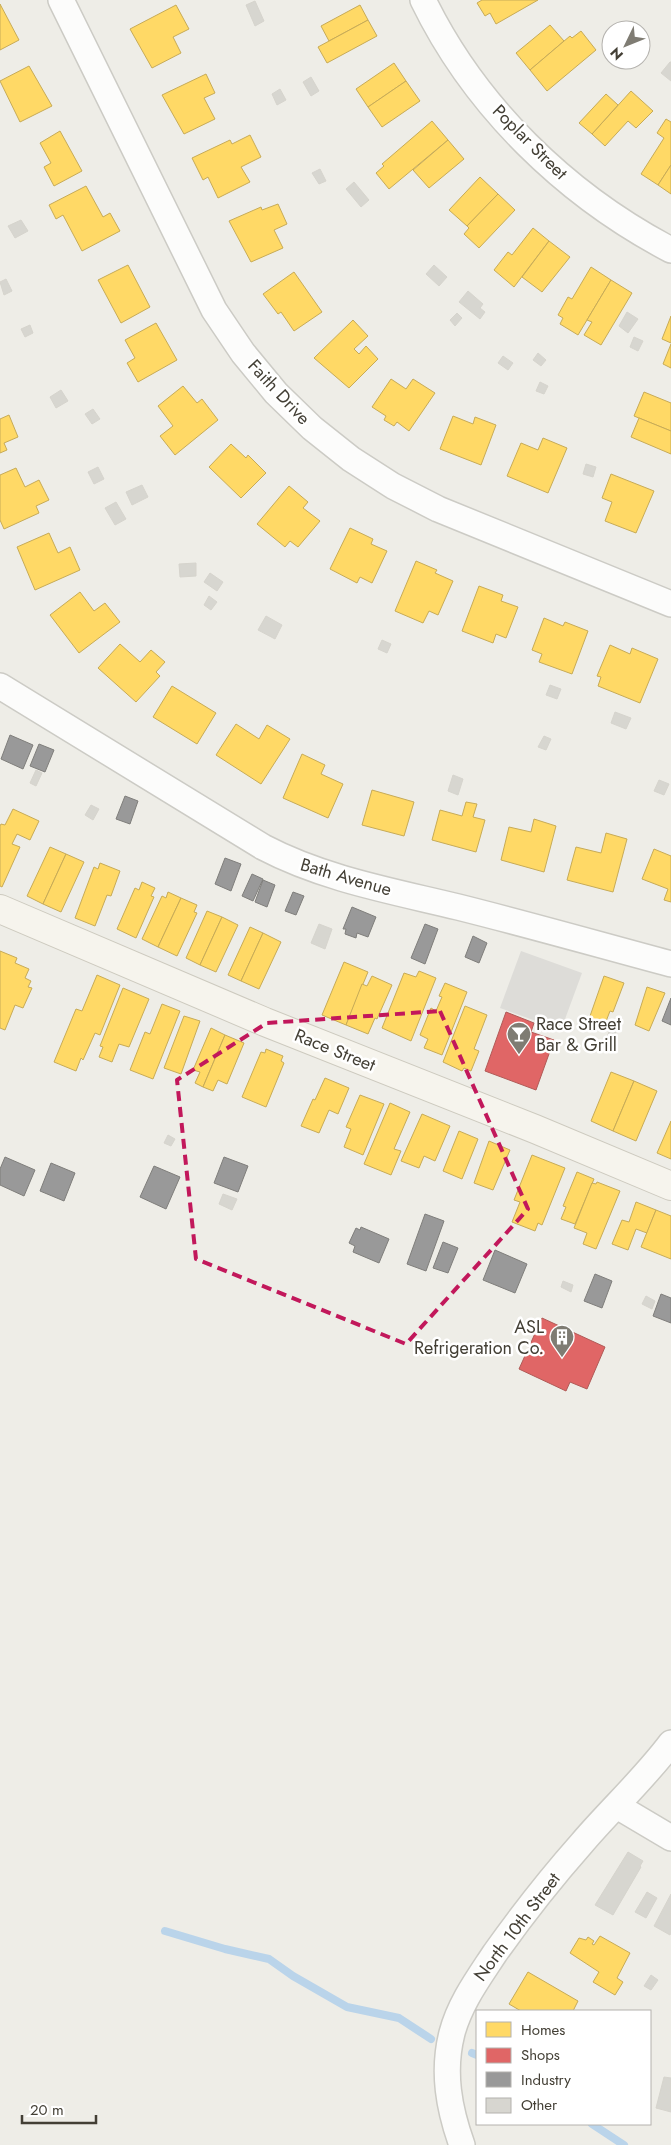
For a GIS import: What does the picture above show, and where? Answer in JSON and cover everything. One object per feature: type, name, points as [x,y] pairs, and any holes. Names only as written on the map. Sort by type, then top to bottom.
[{"type":"main road","name":"Race Street","points":[[0,909],[265,1022],[535,1129],[671,1186]]},
{"type":"street","name":"Faith Drive","points":[[61,0],[214,310],[243,353],[276,393],[312,428],[351,459],[393,486],[438,509],[671,604]]},
{"type":"street","name":"Poplar Street","points":[[423,0],[440,32],[462,66],[499,115],[541,159],[589,199],[640,234],[671,250]]},
{"type":"street","name":"Bath Avenue","points":[[1,686],[255,842],[288,860],[324,874],[523,923],[671,964]]},
{"type":"street","name":"North 10th Street","points":[[462,2145],[452,2118],[449,2103],[447,2068],[452,2034],[462,2006],[473,1985],[523,1914],[582,1843],[656,1763],[671,1744]]},
{"type":"street","points":[[616,1806],[671,1838]]},
{"type":"highlighted area","points":[[440,1011],[528,1209],[406,1344],[196,1259],[177,1080],[267,1023]]},
{"type":"shaded area","points":[[521,951],[582,973],[561,1030],[500,1008]]},
{"type":"building: Homes","points":[[482,0],[538,0],[496,24],[490,13],[485,16],[477,3]]},
{"type":"building: Homes","points":[[0,4],[19,40],[0,50]]},
{"type":"building: Homes","points":[[176,5],[189,29],[173,37],[181,53],[152,68],[130,29]]},
{"type":"building: Homes","points":[[360,5],[368,20],[329,41],[321,26]]},
{"type":"building: Homes","points":[[368,20],[377,36],[327,63],[318,47]]},
{"type":"building: Homes","points":[[550,25],[564,41],[530,70],[516,53]]},
{"type":"building: Homes","points":[[581,31],[596,50],[547,91],[530,70],[570,36],[572,38]]},
{"type":"building: Homes","points":[[394,63],[406,81],[368,107],[356,89]]},
{"type":"building: Homes","points":[[29,66],[52,106],[20,122],[0,81]]},
{"type":"building: Homes","points":[[206,74],[215,93],[204,98],[215,119],[184,134],[162,95]]},
{"type":"building: Homes","points":[[406,81],[420,101],[382,127],[368,107]]},
{"type":"building: Homes","points":[[631,91],[653,111],[636,128],[628,121],[605,146],[592,134]]},
{"type":"building: Homes","points":[[606,94],[618,105],[592,134],[579,123]]},
{"type":"building: Homes","points":[[666,119],[671,122],[671,165],[658,185],[641,174],[664,138],[657,133]]},
{"type":"building: Homes","points":[[432,121],[448,140],[389,189],[376,173],[384,166],[382,164]]},
{"type":"building: Homes","points":[[60,131],[82,171],[54,186],[44,167],[51,163],[40,143]]},
{"type":"building: Homes","points":[[250,135],[261,157],[241,167],[250,182],[218,198],[208,177],[203,180],[192,158],[230,140],[232,144]]},
{"type":"building: Homes","points":[[448,140],[464,159],[429,188],[413,170]]},
{"type":"building: Homes","points":[[671,165],[671,194],[658,185]]},
{"type":"building: Homes","points":[[480,177],[498,194],[467,226],[449,210]]},
{"type":"building: Homes","points":[[86,186],[103,217],[110,213],[120,231],[82,251],[63,215],[56,219],[49,205]]},
{"type":"building: Homes","points":[[498,194],[515,210],[479,248],[464,234],[469,228],[467,226]]},
{"type":"building: Homes","points":[[278,204],[287,224],[274,230],[283,248],[251,262],[229,221],[261,207],[262,210]]},
{"type":"building: Homes","points":[[533,228],[549,241],[514,287],[494,270],[508,252],[512,255]]},
{"type":"building: Homes","points":[[549,241],[570,257],[542,292],[522,277]]},
{"type":"building: Homes","points":[[128,265],[150,307],[121,323],[98,280]]},
{"type":"building: Homes","points":[[591,267],[611,280],[578,335],[560,324],[563,318],[558,315],[568,297],[572,299]]},
{"type":"building: Homes","points":[[294,272],[322,312],[294,331],[281,312],[278,314],[263,294]]},
{"type":"building: Homes","points":[[611,280],[632,293],[601,345],[584,335],[592,322],[587,320]]},
{"type":"building: Homes","points":[[671,316],[671,343],[662,339]]},
{"type":"building: Homes","points":[[353,320],[368,336],[354,349],[359,354],[366,346],[378,359],[349,388],[314,358]]},
{"type":"building: Homes","points":[[156,323],[177,360],[138,382],[127,363],[135,358],[125,340]]},
{"type":"building: Homes","points":[[671,344],[671,368],[663,364]]},
{"type":"building: Homes","points":[[391,379],[406,389],[413,379],[435,393],[409,431],[397,422],[394,426],[384,420],[386,416],[372,407]]},
{"type":"building: Homes","points":[[183,386],[197,403],[202,399],[218,420],[175,455],[160,436],[173,426],[158,406]]},
{"type":"building: Homes","points":[[644,392],[671,403],[671,431],[634,416]]},
{"type":"building: Homes","points":[[9,415],[18,437],[4,443],[7,450],[0,453],[0,419]]},
{"type":"building: Homes","points":[[453,416],[473,424],[475,417],[496,425],[481,465],[440,449]]},
{"type":"building: Homes","points":[[639,418],[671,431],[671,454],[631,437]]},
{"type":"building: Homes","points":[[543,438],[567,448],[548,493],[507,476],[521,443],[538,450]]},
{"type":"building: Homes","points":[[231,444],[246,458],[248,455],[266,473],[241,498],[209,467]]},
{"type":"building: Homes","points":[[16,468],[25,487],[39,480],[49,500],[36,506],[39,513],[4,529],[0,520],[0,475]]},
{"type":"building: Homes","points":[[611,474],[654,491],[636,533],[605,521],[612,502],[602,498]]},
{"type":"building: Homes","points":[[289,486],[308,502],[303,508],[320,521],[298,547],[290,541],[285,547],[257,524]]},
{"type":"building: Homes","points":[[350,528],[373,539],[371,544],[387,551],[372,583],[360,577],[357,583],[330,569]]},
{"type":"building: Homes","points":[[49,533],[58,553],[70,547],[80,570],[35,590],[17,547]]},
{"type":"building: Homes","points":[[416,561],[437,570],[435,573],[453,581],[438,615],[429,611],[423,623],[395,611]]},
{"type":"building: Homes","points":[[479,586],[503,595],[501,601],[518,607],[506,638],[496,634],[493,643],[462,631]]},
{"type":"building: Homes","points":[[80,592],[94,611],[105,603],[120,622],[79,653],[50,615]]},
{"type":"building: Homes","points":[[544,618],[563,626],[565,622],[588,631],[572,674],[539,662],[542,654],[532,650]]},
{"type":"building: Homes","points":[[120,644],[140,662],[151,650],[165,662],[156,672],[160,676],[136,702],[98,668]]},
{"type":"building: Homes","points":[[610,645],[630,654],[632,648],[658,659],[640,703],[598,686],[601,677],[597,676]]},
{"type":"building: Homes","points":[[172,686],[216,713],[197,744],[153,717]]},
{"type":"building: Homes","points":[[236,724],[259,739],[267,725],[290,739],[261,784],[216,755]]},
{"type":"building: Homes","points":[[302,754],[325,765],[321,774],[343,784],[328,818],[283,798]]},
{"type":"building: Homes","points":[[372,790],[414,802],[404,836],[362,825]]},
{"type":"building: Homes","points":[[466,802],[477,804],[473,817],[485,820],[476,852],[432,840],[440,810],[462,816]]},
{"type":"building: Homes","points":[[13,809],[39,821],[30,840],[17,834],[12,844],[20,847],[2,887],[0,886],[0,826],[1,824],[5,825]]},
{"type":"building: Homes","points":[[534,819],[556,826],[544,872],[501,860],[509,827],[531,832]]},
{"type":"building: Homes","points":[[606,833],[627,839],[613,892],[567,880],[576,847],[601,853]]},
{"type":"building: Homes","points":[[50,847],[66,854],[43,904],[27,896]]},
{"type":"building: Homes","points":[[654,849],[671,856],[671,902],[664,900],[668,889],[642,879]]},
{"type":"building: Homes","points":[[66,854],[84,862],[61,912],[43,904]]},
{"type":"building: Homes","points":[[100,863],[120,871],[111,896],[107,895],[95,926],[75,918],[94,867],[98,869]]},
{"type":"building: Homes","points":[[142,882],[155,888],[151,896],[154,897],[136,938],[117,929],[135,888],[139,890]]},
{"type":"building: Homes","points":[[168,892],[181,898],[158,947],[142,939],[162,896],[166,898]]},
{"type":"building: Homes","points":[[181,898],[197,905],[194,912],[197,913],[177,956],[158,947]]},
{"type":"building: Homes","points":[[207,911],[222,917],[200,965],[186,958]]},
{"type":"building: Homes","points":[[222,917],[238,925],[216,972],[200,965]]},
{"type":"building: Homes","points":[[250,927],[263,933],[241,981],[228,975]]},
{"type":"building: Homes","points":[[263,933],[281,942],[259,989],[241,981]]},
{"type":"building: Homes","points":[[0,951],[17,958],[15,963],[29,969],[25,978],[31,981],[28,987],[32,988],[23,1008],[15,1005],[5,1030],[0,1028]]},
{"type":"building: Homes","points":[[344,962],[368,972],[346,1025],[322,1015]]},
{"type":"building: Homes","points":[[419,971],[436,978],[411,1041],[382,1028],[404,973],[416,977]]},
{"type":"building: Homes","points":[[97,975],[120,985],[100,1035],[95,1033],[76,1071],[54,1062],[76,1009],[82,1011]]},
{"type":"building: Homes","points":[[372,976],[392,985],[368,1034],[346,1025],[362,984],[367,986]]},
{"type":"building: Homes","points":[[604,976],[624,983],[613,1012],[610,1011],[605,1024],[589,1019]]},
{"type":"building: Homes","points":[[445,983],[467,992],[442,1055],[424,1048],[428,1039],[420,1035],[431,1008],[436,1011],[442,997],[439,996]]},
{"type":"building: Homes","points":[[647,987],[665,993],[649,1031],[635,1025]]},
{"type":"building: Homes","points":[[123,988],[149,999],[129,1047],[119,1044],[112,1062],[99,1057],[103,1047],[100,1046]]},
{"type":"building: Homes","points":[[162,1004],[180,1011],[153,1079],[130,1070],[145,1032],[150,1034]]},
{"type":"building: Homes","points":[[465,1006],[487,1015],[474,1049],[479,1051],[471,1071],[464,1068],[462,1071],[443,1062]]},
{"type":"building: Homes","points":[[184,1016],[200,1021],[181,1074],[164,1068]]},
{"type":"building: Homes","points":[[211,1028],[225,1035],[203,1087],[195,1083],[200,1072],[193,1070]]},
{"type":"building: Homes","points":[[225,1035],[244,1043],[227,1084],[218,1080],[213,1091],[203,1087]]},
{"type":"building: Homes","points":[[266,1049],[283,1056],[281,1061],[284,1063],[266,1107],[242,1097],[261,1052],[265,1053]]},
{"type":"building: Homes","points":[[611,1072],[634,1081],[613,1131],[591,1121]]},
{"type":"building: Homes","points":[[325,1078],[349,1088],[338,1114],[329,1110],[319,1133],[301,1126]]},
{"type":"building: Homes","points":[[634,1081],[657,1091],[636,1141],[613,1131]]},
{"type":"building: Homes","points":[[360,1095],[384,1104],[363,1155],[344,1147],[351,1129],[346,1127]]},
{"type":"building: Homes","points":[[390,1103],[410,1112],[394,1149],[401,1151],[391,1175],[364,1164]]},
{"type":"building: Homes","points":[[422,1114],[450,1126],[435,1161],[424,1156],[419,1168],[401,1161]]},
{"type":"building: Homes","points":[[671,1121],[671,1159],[657,1153]]},
{"type":"building: Homes","points":[[459,1131],[478,1139],[462,1179],[443,1171]]},
{"type":"building: Homes","points":[[489,1141],[510,1150],[493,1190],[474,1183]]},
{"type":"building: Homes","points":[[532,1155],[565,1168],[542,1225],[538,1223],[535,1231],[512,1222],[520,1202],[514,1200]]},
{"type":"building: Homes","points":[[577,1172],[594,1179],[575,1224],[561,1219],[566,1207],[563,1206]]},
{"type":"building: Homes","points":[[597,1182],[620,1191],[596,1249],[583,1244],[587,1233],[574,1228],[592,1183],[596,1184]]},
{"type":"building: Homes","points":[[636,1202],[656,1210],[647,1233],[636,1229],[628,1250],[612,1244],[622,1220],[629,1222]]},
{"type":"building: Homes","points":[[656,1210],[671,1216],[671,1259],[641,1247]]},
{"type":"building: Homes","points":[[600,1936],[630,1953],[617,1978],[623,1982],[615,1995],[593,1982],[599,1972],[570,1953],[579,1938],[586,1940],[588,1937],[594,1941],[592,1944],[594,1945]]},
{"type":"building: Homes","points":[[528,1972],[578,2001],[574,2010],[519,2010],[509,2004]]},
{"type":"building: Shops","name":"Race Street Bar & Grill","points":[[506,1012],[534,1023],[531,1032],[554,1040],[536,1090],[485,1071]]},
{"type":"building: Shops","name":"ASL Refrigeration Co.","points":[[542,1318],[605,1347],[587,1389],[570,1382],[566,1391],[519,1369]]},
{"type":"building: Industry","points":[[10,735],[33,745],[23,769],[1,759]]},
{"type":"building: Industry","points":[[39,744],[54,750],[45,772],[30,766]]},
{"type":"building: Industry","points":[[125,796],[138,801],[130,824],[116,819]]},
{"type":"building: Industry","points":[[225,858],[241,864],[231,891],[215,884]]},
{"type":"building: Industry","points":[[252,874],[263,879],[253,901],[242,896]]},
{"type":"building: Industry","points":[[263,880],[275,885],[267,907],[255,902]]},
{"type":"building: Industry","points":[[293,892],[304,896],[296,915],[285,911]]},
{"type":"building: Industry","points":[[352,907],[376,917],[368,937],[357,933],[356,938],[345,934],[346,929],[343,929]]},
{"type":"building: Industry","points":[[425,924],[438,929],[425,964],[411,958]]},
{"type":"building: Industry","points":[[473,936],[487,943],[479,963],[465,957]]},
{"type":"building: Industry","points":[[671,998],[671,1025],[662,1021]]},
{"type":"building: Industry","points":[[5,1157],[35,1170],[24,1196],[0,1185],[0,1169]]},
{"type":"building: Industry","points":[[224,1157],[248,1166],[238,1192],[214,1183]]},
{"type":"building: Industry","points":[[51,1163],[75,1173],[64,1201],[40,1191]]},
{"type":"building: Industry","points":[[154,1166],[180,1177],[166,1209],[140,1197]]},
{"type":"building: Industry","points":[[425,1214],[444,1221],[426,1271],[407,1264]]},
{"type":"building: Industry","points":[[361,1227],[389,1239],[379,1263],[353,1252],[355,1246],[349,1243],[356,1228],[360,1230]]},
{"type":"building: Industry","points":[[443,1242],[458,1248],[448,1273],[433,1268]]},
{"type":"building: Industry","points":[[495,1250],[527,1264],[515,1293],[483,1280]]},
{"type":"building: Industry","points":[[595,1274],[612,1281],[602,1308],[584,1301]]},
{"type":"building: Industry","points":[[661,1294],[671,1298],[671,1323],[653,1316]]},
{"type":"building: Other","points":[[255,1],[264,21],[255,26],[246,5]]},
{"type":"building: Other","points":[[671,62],[671,81],[661,73]]},
{"type":"building: Other","points":[[311,77],[319,91],[311,96],[303,82]]},
{"type":"building: Other","points":[[280,89],[286,100],[277,105],[272,94]]},
{"type":"building: Other","points":[[320,169],[326,181],[319,184],[312,173]]},
{"type":"building: Other","points":[[354,182],[369,200],[361,207],[346,189]]},
{"type":"building: Other","points":[[21,220],[28,231],[15,238],[8,226]]},
{"type":"building: Other","points":[[434,265],[447,277],[439,286],[426,274]]},
{"type":"building: Other","points":[[6,279],[12,291],[4,295],[0,282]]},
{"type":"building: Other","points":[[468,291],[483,304],[480,308],[485,312],[480,319],[459,302]]},
{"type":"building: Other","points":[[627,312],[638,319],[628,333],[619,326]]},
{"type":"building: Other","points":[[457,313],[462,318],[455,326],[450,320]]},
{"type":"building: Other","points":[[30,325],[33,333],[25,337],[21,329]]},
{"type":"building: Other","points":[[634,337],[643,341],[638,351],[630,347]]},
{"type":"building: Other","points":[[538,353],[546,360],[541,366],[533,360]]},
{"type":"building: Other","points":[[503,356],[513,363],[508,370],[498,363]]},
{"type":"building: Other","points":[[540,382],[548,386],[544,394],[536,391]]},
{"type":"building: Other","points":[[61,390],[68,401],[56,408],[50,397]]},
{"type":"building: Other","points":[[93,409],[100,419],[92,424],[85,414]]},
{"type":"building: Other","points":[[586,464],[596,467],[593,477],[583,474]]},
{"type":"building: Other","points":[[98,467],[104,479],[94,484],[88,472]]},
{"type":"building: Other","points":[[142,485],[148,497],[132,505],[126,492]]},
{"type":"building: Other","points":[[116,502],[126,519],[115,525],[105,508]]},
{"type":"building: Other","points":[[196,563],[196,576],[180,577],[179,564]]},
{"type":"building: Other","points":[[210,573],[223,582],[217,591],[204,582]]},
{"type":"building: Other","points":[[209,596],[217,602],[211,610],[204,605]]},
{"type":"building: Other","points":[[266,616],[282,625],[275,639],[258,630]]},
{"type":"building: Other","points":[[382,640],[391,644],[387,653],[378,649]]},
{"type":"building: Other","points":[[550,685],[561,689],[557,699],[546,695]]},
{"type":"building: Other","points":[[615,712],[631,718],[626,729],[611,723]]},
{"type":"building: Other","points":[[544,736],[551,739],[546,750],[538,747]]},
{"type":"building: Other","points":[[36,770],[42,773],[36,786],[30,783]]},
{"type":"building: Other","points":[[453,775],[463,779],[458,795],[448,791]]},
{"type":"building: Other","points":[[659,780],[669,784],[664,795],[654,791]]},
{"type":"building: Other","points":[[91,805],[99,809],[93,820],[85,815]]},
{"type":"building: Other","points":[[319,924],[332,929],[325,949],[311,943]]},
{"type":"building: Other","points":[[610,1029],[616,1032],[612,1042],[606,1040]]},
{"type":"building: Other","points":[[168,1135],[175,1139],[171,1146],[164,1143]]},
{"type":"building: Other","points":[[223,1194],[237,1199],[232,1210],[219,1204]]},
{"type":"building: Other","points":[[563,1281],[573,1285],[571,1292],[561,1287]]},
{"type":"building: Other","points":[[646,1296],[655,1301],[652,1309],[642,1304]]},
{"type":"building: Other","points":[[628,1852],[643,1861],[613,1915],[595,1905]]},
{"type":"building: Other","points":[[647,1892],[657,1898],[646,1918],[635,1912]]},
{"type":"building: Other","points":[[671,1894],[671,1933],[670,1935],[654,1926]]},
{"type":"building: Other","points":[[651,1975],[658,1980],[651,1990],[644,1986]]},
{"type":"building: Other","points":[[664,2077],[671,2078],[671,2112],[656,2108]]},
{"type":"waterway","points":[[165,1931],[225,1949],[269,1959],[293,1976],[347,2007],[399,2018],[431,2039]]},
{"type":"waterway","points":[[472,2053],[476,2055]]},
{"type":"waterway","points":[[594,2125],[624,2145]]},
{"type":"place","name":"Race Street Bar & Grill","points":[[519,1055]]},
{"type":"place","name":"ASL Refrigeration Co.","points":[[562,1358]]}]
